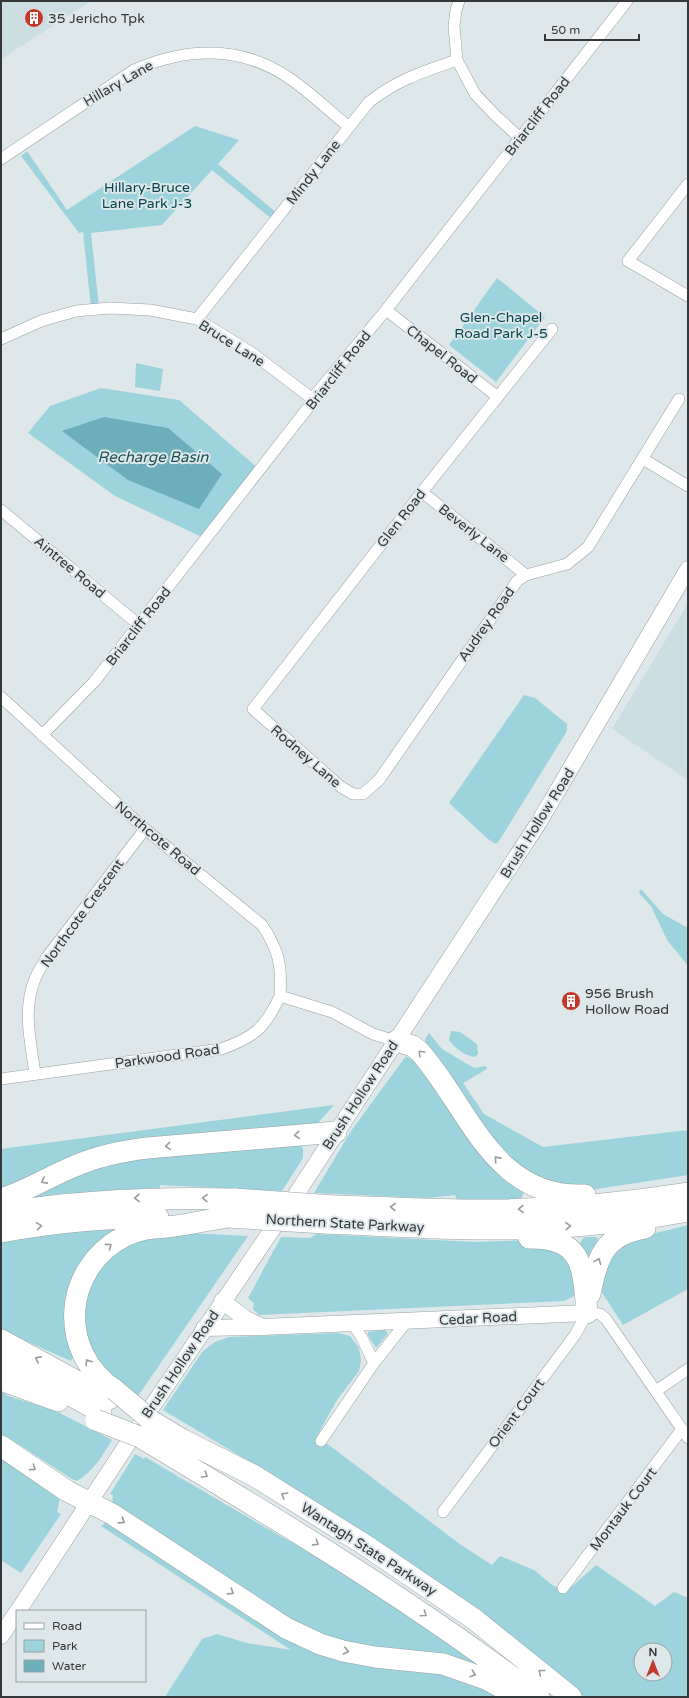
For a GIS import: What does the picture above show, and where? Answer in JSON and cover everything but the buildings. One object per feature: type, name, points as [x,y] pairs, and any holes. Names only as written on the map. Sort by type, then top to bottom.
[{"type":"highway","points":[[396,1041],[413,1046],[420,1052],[491,1152],[505,1168],[522,1180],[540,1188],[562,1194],[657,1198]]},
{"type":"highway","points":[[1,1199],[35,1185],[76,1165],[118,1152],[147,1148],[336,1132]]},
{"type":"highway","name":"Northern State Parkway","points":[[329,1214],[525,1209],[657,1198],[688,1193]]},
{"type":"highway","name":"Northern State Parkway","points":[[1,1213],[112,1199],[176,1197],[231,1208],[329,1214],[431,1228],[516,1229],[585,1225],[688,1211]]},
{"type":"highway","points":[[105,1405],[100,1378],[88,1363],[79,1344],[76,1333],[75,1305],[79,1287],[88,1269],[100,1254],[108,1247],[130,1233],[231,1208]]},
{"type":"highway","name":"Northern State Parkway","points":[[1,1232],[95,1220],[166,1216],[231,1208]]},
{"type":"highway","points":[[587,1313],[596,1268],[602,1252],[607,1245],[614,1239],[630,1231],[658,1226],[688,1216]]},
{"type":"highway","points":[[431,1228],[516,1239],[543,1238],[563,1244],[573,1252],[581,1266],[587,1313]]},
{"type":"highway","points":[[1,1340],[105,1405]]},
{"type":"highway","points":[[1,1358],[105,1405]]},
{"type":"highway","points":[[1,1380],[52,1398],[105,1405]]},
{"type":"highway","name":"Wantagh State Parkway","points":[[105,1405],[176,1447],[289,1526],[384,1587],[540,1697]]},
{"type":"highway","points":[[1,1446],[67,1491],[112,1514],[286,1628],[320,1644],[375,1657],[443,1664],[486,1679],[519,1697]]},
{"type":"highway","name":"Wantagh State Parkway","points":[[176,1447],[253,1475],[365,1544],[474,1619],[571,1697]]},
{"type":"main road","name":"Brush Hollow Road","points":[[18,1610],[222,1301],[297,1193],[539,822],[688,569]]},
{"type":"main road","points":[[222,1301],[246,1319],[262,1327]]},
{"type":"main road","name":"Cedar Road","points":[[204,1328],[262,1327],[587,1313]]},
{"type":"main road","name":"Brush Hollow Road","points":[[1,1636],[16,1614]]},
{"type":"street","points":[[459,1],[454,26],[457,60],[475,94],[520,138]]},
{"type":"street","name":"Briarcliff Road","points":[[42,735],[94,682],[314,400],[315,396],[386,310],[627,1]]},
{"type":"street","name":"Hillary Lane","points":[[1,159],[134,70],[154,61],[176,55],[199,52],[231,54],[276,70],[290,78],[349,127]]},
{"type":"street","name":"Mindy Lane","points":[[197,319],[369,102],[389,86],[417,73],[457,60]]},
{"type":"street","points":[[688,184],[628,260],[688,296]]},
{"type":"street","name":"Bruce Lane","points":[[1,339],[41,320],[76,311],[110,308],[150,310],[197,319],[252,353],[314,400]]},
{"type":"street","name":"Chapel Road","points":[[386,310],[498,397]]},
{"type":"street","name":"Glen Road","points":[[253,709],[422,492],[552,329]]},
{"type":"street","name":"Audrey Road","points":[[363,794],[380,780],[517,580],[526,575],[567,564],[588,547],[679,399]]},
{"type":"street","points":[[643,459],[688,486]]},
{"type":"street","name":"Beverly Lane","points":[[422,492],[526,575]]},
{"type":"street","name":"Aintree Road","points":[[1,510],[139,625]]},
{"type":"street","name":"Northcote Road","points":[[1,698],[144,829],[262,925],[273,941],[278,955],[281,974],[280,996]]},
{"type":"street","name":"Rodney Lane","points":[[253,709],[341,787],[353,794],[363,794]]},
{"type":"street","name":"Northcote Crescent","points":[[35,1074],[28,1020],[29,996],[35,978],[47,957],[144,829]]},
{"type":"street","points":[[280,996],[332,1012],[373,1034],[396,1041]]},
{"type":"street","name":"Parkwood Road","points":[[1,1079],[221,1049],[237,1044],[252,1035],[270,1018],[280,996]]},
{"type":"street","name":"Cedar Road","points":[[587,1313],[600,1314],[606,1319],[685,1434]]},
{"type":"street","name":"Orient Court","points":[[443,1512],[575,1335],[587,1313]]},
{"type":"street","points":[[321,1441],[374,1363],[407,1321]]},
{"type":"street","points":[[352,1323],[362,1338],[374,1363]]},
{"type":"street","points":[[656,1391],[688,1369]]},
{"type":"street","name":"Montauk Court","points":[[563,1588],[685,1434]]},
{"type":"shaded area","points":[[1,1],[91,1],[1,59]]},
{"type":"shaded area","points":[[688,603],[688,780],[612,729]]},
{"type":"green space","name":"Hillary-Bruce Lane Park J-3","points":[[195,126],[239,140],[218,164],[278,214],[273,220],[212,170],[162,225],[91,233],[99,307],[91,307],[83,232],[79,233],[21,156],[27,151],[67,210]]},
{"type":"green space","name":"Glen-Chapel Road Park J-5","points":[[497,278],[545,317],[496,382],[449,345]]},
{"type":"green space","points":[[136,363],[163,369],[160,391],[135,387]]},
{"type":"green space","points":[[101,388],[179,400],[260,470],[206,539],[115,496],[28,433],[50,406]]},
{"type":"green space","points":[[524,695],[535,698],[567,724],[567,731],[496,844],[488,839],[449,803]]},
{"type":"green space","points":[[641,889],[663,914],[688,928],[688,966],[667,940],[651,906],[639,893]]},
{"type":"green space","points":[[451,1031],[460,1032],[477,1044],[478,1054],[475,1057],[457,1049],[449,1040]]},
{"type":"green space","points":[[429,1033],[442,1049],[474,1068],[486,1066],[487,1069],[463,1083],[484,1114],[543,1147],[688,1130],[688,1175],[590,1190],[557,1187],[524,1173],[499,1152],[426,1048],[425,1039]]},
{"type":"green space","points":[[406,1056],[412,1060],[416,1056],[525,1189],[521,1199],[483,1201],[457,1200],[455,1195],[427,1198],[314,1193],[351,1131]]},
{"type":"green space","points":[[334,1105],[318,1123],[294,1128],[139,1141],[1,1192],[1,1149]]},
{"type":"green space","points":[[300,1143],[303,1149],[303,1158],[282,1191],[160,1185],[160,1188],[110,1190],[12,1202],[108,1160]]},
{"type":"green space","points":[[131,1223],[86,1257],[75,1271],[70,1283],[65,1308],[66,1333],[73,1357],[71,1361],[1,1330],[1,1238]]},
{"type":"green space","points":[[688,1225],[688,1289],[623,1325],[599,1288],[605,1252],[644,1236]]},
{"type":"green space","points":[[169,1232],[248,1236],[138,1396],[116,1383],[100,1369],[83,1338],[87,1278],[111,1250]]},
{"type":"green space","points":[[317,1234],[475,1242],[532,1240],[564,1250],[578,1280],[574,1296],[564,1301],[259,1315],[253,1309],[254,1303],[248,1298],[281,1237],[310,1238]]},
{"type":"green space","points":[[584,1237],[596,1237],[601,1244],[592,1257],[586,1256],[580,1243]]},
{"type":"green space","points":[[385,1330],[388,1333],[387,1335],[376,1348],[368,1335],[368,1332]]},
{"type":"green space","points":[[338,1333],[350,1336],[359,1348],[361,1360],[359,1371],[337,1400],[317,1436],[461,1545],[492,1565],[500,1556],[534,1570],[552,1585],[567,1591],[596,1565],[655,1606],[674,1592],[688,1598],[688,1697],[585,1697],[451,1593],[262,1469],[163,1410],[203,1351],[215,1342],[229,1337]]},
{"type":"green space","points":[[1,1391],[8,1396],[54,1410],[112,1440],[88,1473],[77,1481],[72,1479],[1,1433]]},
{"type":"green space","points":[[135,1454],[144,1459],[145,1457],[287,1540],[331,1561],[508,1685],[321,1637],[273,1613],[112,1505],[113,1495],[110,1494]]},
{"type":"green space","points":[[1,1457],[23,1474],[60,1498],[57,1512],[61,1514],[21,1573],[1,1560]]},
{"type":"green space","points":[[105,1523],[112,1523],[298,1642],[431,1669],[505,1697],[165,1697],[202,1639],[217,1634],[247,1643],[291,1650],[101,1526]]},
{"type":"water","name":"Recharge Basin","points":[[104,417],[168,428],[222,474],[199,509],[128,480],[62,431]]},
{"type":"place","name":"35 Jericho Tpk","points":[[34,18]]},
{"type":"place","name":"956 Brush Hollow Road","points":[[571,1001]]}]
